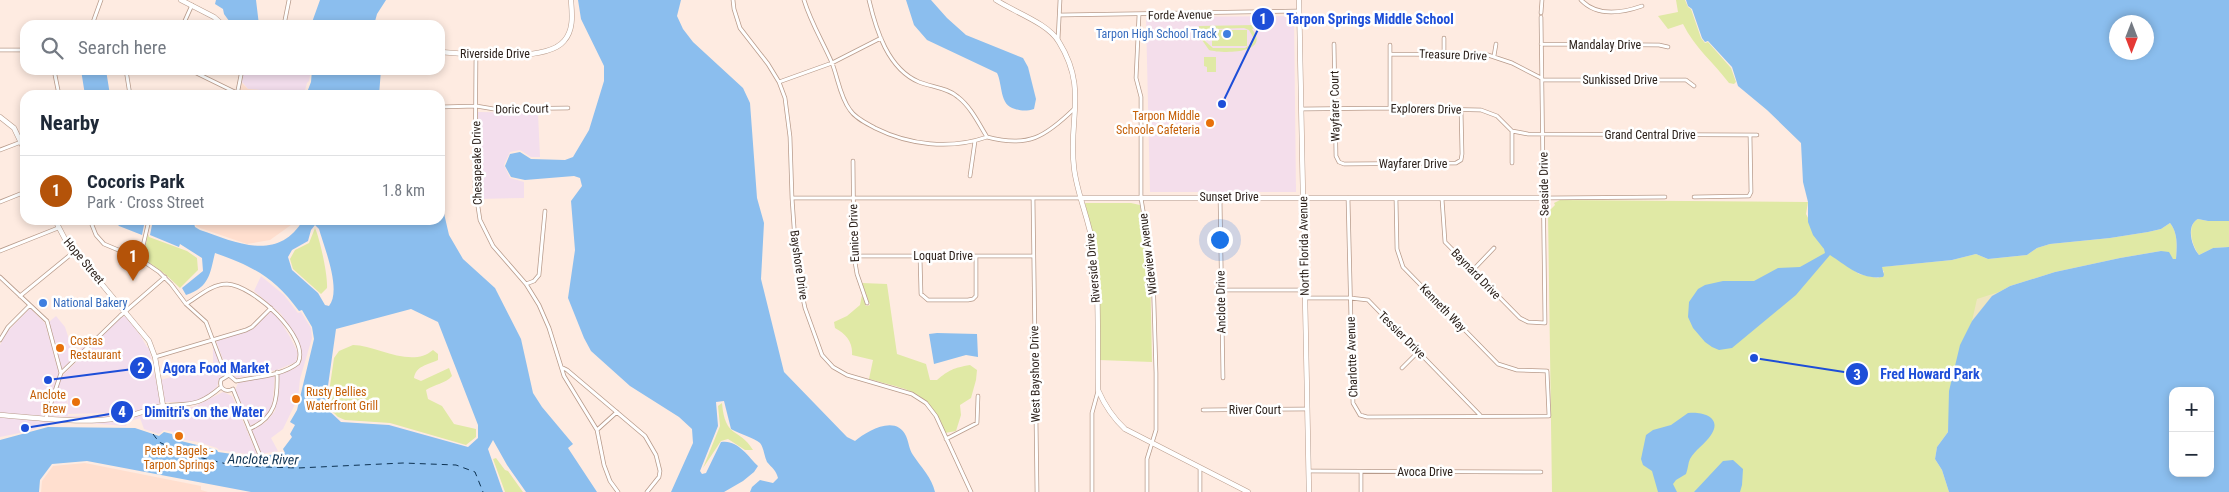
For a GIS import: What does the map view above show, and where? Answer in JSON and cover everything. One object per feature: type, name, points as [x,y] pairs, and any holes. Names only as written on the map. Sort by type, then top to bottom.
[{"type":"street","points":[[94,20],[101,0]]},
{"type":"street","points":[[180,0],[217,20]]},
{"type":"street","points":[[285,20],[289,0]]},
{"type":"street","name":"Riverside Drive","points":[[445,52],[537,54],[559,46],[568,36],[570,29],[570,0]]},
{"type":"street","name":"Bayshore Drive","points":[[733,0],[735,14],[742,32],[763,56],[779,82],[789,121],[792,198],[801,290],[822,355],[833,367],[847,375],[920,398],[936,416],[971,492]]},
{"type":"street","points":[[804,0],[851,112],[878,129],[909,140],[944,144],[975,142],[987,137],[1012,142],[1037,138],[1046,134],[1075,108]]},
{"type":"street","points":[[869,0],[881,38],[900,68],[918,81],[952,93],[959,98],[987,137]]},
{"type":"street","name":"Riverside Drive","points":[[996,0],[1012,11],[1034,21],[1058,40],[1075,79],[1072,154],[1074,174],[1093,249],[1098,390],[1115,419],[1125,430],[1248,492]]},
{"type":"street","points":[[1058,40],[1061,15],[1060,0]]},
{"type":"street","name":"North Florida Avenue","points":[[1299,0],[1309,492]]},
{"type":"street","name":"Seaside Drive","points":[[1542,0],[1545,323]]},
{"type":"street","points":[[1581,0],[1593,10],[1602,11],[1621,12],[1642,6]]},
{"type":"street","points":[[185,20],[192,5]]},
{"type":"street","name":"Forde Avenue","points":[[1061,15],[1138,16],[1238,14],[1253,10],[1299,11]]},
{"type":"street","name":"Wideview Avenue","points":[[1138,16],[1136,78],[1141,96],[1142,198],[1153,271],[1156,430],[1146,467],[1147,492]]},
{"type":"street","points":[[779,82],[832,63],[881,38]]},
{"type":"street","points":[[1444,38],[1444,54]]},
{"type":"street","name":"Wayfarer Court","points":[[1334,44],[1336,156],[1339,162],[1344,164]]},
{"type":"street","points":[[1494,56],[1496,44]]},
{"type":"street","name":"Mandalay Drive","points":[[1541,44],[1659,45],[1668,47]]},
{"type":"street","points":[[1390,45],[1390,108]]},
{"type":"street","points":[[0,50],[20,50]]},
{"type":"street","name":"Chesapeake Drive","points":[[476,54],[476,187],[480,220],[493,246],[526,284],[544,316],[562,368],[572,389],[597,430]]},
{"type":"street","name":"Treasure Drive","points":[[1390,54],[1494,56],[1516,64],[1542,79]]},
{"type":"street","points":[[55,75],[58,90]]},
{"type":"street","points":[[127,75],[129,90]]},
{"type":"street","points":[[200,75],[229,90]]},
{"type":"street","points":[[238,90],[241,75]]},
{"type":"street","name":"Sunkissed Drive","points":[[1542,79],[1686,80],[1694,86]]},
{"type":"street","name":"Doric Court","points":[[445,107],[476,106],[494,109],[568,108]]},
{"type":"street","name":"Explorers Drive","points":[[1302,109],[1481,110],[1497,116],[1512,131]]},
{"type":"street","name":"Wayfarer Drive","points":[[1344,164],[1456,163],[1461,160],[1462,154],[1461,109]]},
{"type":"street","points":[[0,117],[14,128],[20,140]]},
{"type":"street","points":[[1512,163],[1512,131],[1543,135]]},
{"type":"street","name":"Grand Central Drive","points":[[1543,135],[1757,134]]},
{"type":"street","points":[[1694,197],[1749,196],[1751,192],[1750,135]]},
{"type":"street","points":[[0,150],[20,142]]},
{"type":"street","points":[[970,176],[975,142]]},
{"type":"street","name":"Eunice Drive","points":[[853,161],[854,256],[857,274],[867,303]]},
{"type":"street","points":[[0,202],[20,194]]},
{"type":"street","name":"Sunset Drive","points":[[792,198],[1220,197],[1442,199],[1665,197]]},
{"type":"street","name":"Anclote Drive","points":[[1220,197],[1220,290],[1223,378]]},
{"type":"street","name":"West Bayshore Drive","points":[[1033,198],[1037,492]]},
{"type":"street","name":"Charlotte Avenue","points":[[1348,198],[1353,403],[1360,415],[1367,417],[1549,416]]},
{"type":"street","name":"Kenneth Way","points":[[1396,198],[1397,249],[1403,267],[1498,364],[1517,370],[1546,371],[1549,416]]},
{"type":"street","name":"Baynard Drive","points":[[1442,199],[1445,242],[1472,272],[1520,318],[1528,322],[1545,323]]},
{"type":"street","points":[[526,284],[536,280],[540,272],[545,211]]},
{"type":"street","name":"Hope Street","points":[[57,225],[75,251],[150,341],[155,356],[163,406]]},
{"type":"street","points":[[92,225],[104,244],[140,259],[165,277],[186,304],[206,322],[226,375]]},
{"type":"street","points":[[140,259],[148,225]]},
{"type":"street","points":[[0,251],[58,228]]},
{"type":"street","points":[[1472,272],[1494,248]]},
{"type":"street","points":[[20,296],[75,251]]},
{"type":"street","name":"Loquat Drive","points":[[854,256],[1033,256]]},
{"type":"street","points":[[920,256],[921,294],[928,300],[973,299],[976,296],[976,256]]},
{"type":"street","points":[[0,277],[47,321],[61,373]]},
{"type":"street","points":[[46,418],[61,373],[165,277]]},
{"type":"street","points":[[186,304],[212,288],[227,284],[242,287],[252,292],[280,316],[300,352],[300,360],[293,367],[236,381]]},
{"type":"street","points":[[1220,290],[1304,290]]},
{"type":"street","name":"Tessier Drive","points":[[1304,298],[1368,300],[1481,416]]},
{"type":"street","points":[[0,340],[8,327],[30,305]]},
{"type":"street","points":[[155,356],[214,340],[252,327],[271,308]]},
{"type":"street","points":[[1402,368],[1418,352]]},
{"type":"street","points":[[562,368],[567,370],[645,436],[656,455],[660,471],[647,492]]},
{"type":"street","points":[[249,429],[265,420],[274,410],[277,372]]},
{"type":"street","points":[[226,375],[233,377],[236,381]]},
{"type":"street","points":[[221,387],[221,380],[226,375]]},
{"type":"street","points":[[236,381],[233,389],[259,453]]},
{"type":"street","points":[[0,415],[94,420],[120,418],[163,406],[192,404],[206,399],[221,387]]},
{"type":"street","points":[[221,387],[225,390],[233,389]]},
{"type":"street","points":[[1092,492],[1092,413],[1098,390]]},
{"type":"street","points":[[946,439],[976,423],[978,396]]},
{"type":"street","name":"River Court","points":[[1203,410],[1307,410]]},
{"type":"street","points":[[617,412],[597,430],[604,465],[610,481],[618,492]]},
{"type":"street","points":[[1200,469],[1200,492]]},
{"type":"street","name":"Avoca Drive","points":[[1308,471],[1541,472]]},
{"type":"street","points":[[1361,472],[1361,492]]},
{"type":"shaded area","points":[[1294,16],[1296,192],[1150,192],[1146,17]]},
{"type":"shaded area","points":[[243,75],[310,75],[305,90],[248,89],[242,82]]},
{"type":"shaded area","points":[[242,83],[248,89],[259,90],[240,90]]},
{"type":"shaded area","points":[[478,112],[538,113],[540,157],[531,157],[520,150],[510,152],[504,165],[510,178],[524,182],[524,198],[479,199]]},
{"type":"shaded area","points":[[291,225],[270,240],[247,244],[196,226]]},
{"type":"shaded area","points":[[261,276],[284,295],[298,313],[301,312],[311,328],[312,338],[300,379],[298,398],[283,429],[271,438],[278,451],[261,454],[252,430],[266,422],[275,411],[279,374],[294,369],[302,359],[301,351],[294,335],[281,314],[254,291]]},
{"type":"shaded area","points":[[30,308],[45,323],[59,373],[44,416],[0,413],[0,345],[7,332]]},
{"type":"shaded area","points":[[271,311],[278,317],[298,353],[296,362],[277,370],[237,378],[228,373],[216,341],[253,329]]},
{"type":"shaded area","points":[[56,316],[65,327],[74,354],[101,332],[62,369],[49,322]]},
{"type":"shaded area","points":[[125,316],[149,348],[161,404],[120,416],[94,418],[49,416],[56,393],[67,394],[68,416],[105,415],[105,413],[68,414],[68,392],[56,392],[61,377],[120,318]]},
{"type":"shaded area","points":[[213,344],[224,374],[219,379],[217,387],[205,397],[192,402],[165,402],[161,380],[213,364]]},
{"type":"shaded area","points":[[275,375],[272,409],[264,419],[250,426],[235,390],[238,383]]},
{"type":"shaded area","points":[[223,392],[232,396],[257,454],[219,450],[198,442],[174,438],[173,432],[164,430],[159,434],[144,429],[140,418],[127,422],[126,426],[73,422],[49,423],[29,431],[0,437],[0,417],[68,422],[121,421],[163,408],[193,407]]},
{"type":"shaded area","points":[[85,463],[201,486],[201,490],[208,492],[41,492],[42,481],[53,466]]},
{"type":"green space","points":[[1676,0],[1685,0],[1691,9],[1701,38],[1705,43],[1708,42],[1731,68],[1736,82],[1734,84],[1729,83],[1698,48],[1683,24],[1668,29],[1658,16],[1678,12]]},
{"type":"green space","points":[[1255,25],[1255,28],[1252,29],[1256,37],[1256,43],[1251,48],[1234,52],[1209,50],[1202,40],[1206,29],[1199,29],[1199,26]],"holes":[[[1244,28],[1249,30],[1253,37],[1253,43],[1245,48],[1213,48],[1205,41],[1206,34],[1213,29]]]},
{"type":"green space","points":[[1212,30],[1247,30],[1247,46],[1212,46]]},
{"type":"green space","points":[[1204,57],[1216,57],[1216,72],[1207,72],[1207,67],[1204,66]]},
{"type":"green space","points":[[1560,200],[1808,202],[1806,214],[1824,249],[1859,274],[1878,278],[1884,272],[1881,267],[1952,260],[1976,254],[1988,259],[2027,255],[2037,248],[2050,244],[2148,232],[2161,229],[2170,223],[2176,235],[2176,259],[2161,251],[2120,258],[2055,272],[2010,286],[1992,296],[1972,321],[1950,411],[1948,432],[1937,447],[1935,459],[1942,470],[1949,492],[1552,492],[1548,212],[1555,205],[1554,203]]},
{"type":"green space","points":[[1085,203],[1131,203],[1140,205],[1144,242],[1150,267],[1152,362],[1099,360],[1096,250]]},
{"type":"green space","points":[[2198,219],[2229,221],[2229,247],[2213,248],[2199,255],[2191,236],[2192,226]]},
{"type":"green space","points":[[315,228],[327,282],[327,288],[321,294],[293,269],[290,259],[295,250],[309,243]]},
{"type":"green space","points":[[148,234],[149,237],[187,251],[197,258],[198,270],[180,288],[143,258]]},
{"type":"green space","points":[[862,283],[887,284],[897,354],[926,364],[930,380],[937,380],[952,370],[964,366],[970,365],[977,370],[971,398],[960,405],[961,415],[956,431],[945,433],[931,408],[916,394],[896,386],[869,379],[873,360],[852,355],[850,342],[835,328],[834,322],[847,316],[860,305],[862,295],[866,306],[870,305]]},
{"type":"green space","points":[[353,345],[404,357],[424,355],[433,350],[438,354],[438,360],[420,368],[414,378],[421,381],[449,368],[452,376],[446,381],[426,390],[428,399],[442,406],[454,424],[476,429],[476,437],[466,445],[390,423],[345,420],[338,417],[327,406],[334,358],[339,351]]},
{"type":"green space","points":[[722,403],[729,428],[743,438],[753,450],[745,450],[728,439],[721,441],[703,468],[720,426],[718,406]]},
{"type":"green space","points":[[496,458],[523,492],[505,492],[493,459]]},
{"type":"sand","points":[[1999,292],[1992,296],[1972,321],[1977,299]]},
{"type":"water","points":[[216,0],[256,0],[258,20],[228,20],[223,9],[215,4]]},
{"type":"water","points":[[320,0],[386,0],[375,20],[313,20]]},
{"type":"water","points":[[578,0],[681,0],[677,16],[683,29],[693,42],[743,88],[750,103],[757,198],[764,223],[761,279],[784,372],[847,437],[855,441],[874,429],[881,427],[889,425],[901,429],[906,436],[912,453],[929,477],[935,492],[750,492],[752,487],[760,480],[773,483],[778,478],[767,462],[760,443],[731,429],[724,401],[716,402],[718,426],[700,471],[702,474],[706,473],[721,442],[732,443],[737,446],[758,466],[743,481],[724,492],[671,492],[693,443],[692,429],[679,417],[630,386],[591,351],[568,298],[575,250],[571,201],[582,186],[580,178],[574,176],[525,180],[511,177],[505,166],[510,154],[520,152],[531,159],[565,160],[573,157],[589,130],[604,81],[604,66],[581,19]]},
{"type":"water","points":[[906,0],[931,0],[966,35],[1023,58],[1028,67],[1036,99],[1034,109],[1022,110],[1010,107],[1002,94],[997,73],[927,40],[914,25]]},
{"type":"water","points":[[1686,0],[2229,0],[2229,221],[2198,219],[2192,226],[2191,236],[2199,255],[2213,248],[2229,247],[2229,492],[1949,492],[1942,470],[1935,459],[1937,447],[1948,432],[1949,391],[1960,345],[1972,321],[1992,296],[2010,286],[2055,272],[2120,258],[2161,251],[2169,252],[2173,259],[2176,259],[2176,235],[2170,223],[2161,229],[2148,232],[2050,244],[2037,248],[2027,255],[1988,259],[1976,254],[1952,260],[1882,267],[1883,277],[1861,274],[1848,268],[1830,255],[1796,295],[1732,348],[1719,350],[1705,342],[1693,328],[1688,317],[1689,302],[1698,289],[1705,285],[1723,281],[1754,281],[1778,268],[1800,267],[1825,253],[1813,235],[1808,222],[1808,202],[1803,182],[1801,143],[1767,110],[1738,86],[1732,67],[1708,41],[1705,42],[1702,38],[1692,9],[1688,6]]},
{"type":"water","points":[[82,75],[107,75],[109,90],[84,90]]},
{"type":"water","points":[[312,75],[381,75],[379,90],[308,90]]},
{"type":"water","name":"Anclote River","points":[[445,218],[449,235],[463,259],[495,288],[521,339],[533,393],[542,407],[573,444],[568,448],[597,492],[526,492],[507,465],[493,440],[488,449],[503,492],[251,492],[87,461],[52,464],[40,480],[39,492],[0,492],[0,440],[48,427],[135,428],[159,436],[164,432],[172,434],[173,439],[217,450],[218,452],[254,457],[285,453],[283,449],[292,437],[290,434],[295,425],[290,422],[297,410],[314,339],[312,327],[302,310],[299,311],[272,281],[262,274],[215,253],[208,278],[200,288],[186,295],[182,288],[203,271],[202,258],[180,244],[179,247],[150,235],[152,225],[194,225],[200,230],[227,240],[255,246],[269,245],[281,241],[293,233],[299,225],[315,225],[445,225]],"holes":[[[315,225],[319,229],[333,279],[333,299],[329,306],[325,305],[318,293],[292,270],[288,257],[292,250],[308,241],[311,230]],[[411,309],[438,322],[478,425],[478,438],[468,447],[389,425],[341,422],[325,407],[336,329]]]},
{"type":"water","points":[[118,225],[144,225],[142,235]]},
{"type":"water","points":[[929,334],[977,334],[978,357],[966,355],[934,364]]},
{"type":"water","points":[[1688,413],[1705,414],[1713,420],[1714,429],[1709,438],[1690,459],[1686,474],[1673,484],[1677,492],[1658,492],[1652,471],[1643,465],[1641,459],[1646,435],[1653,430],[1671,425]]},
{"type":"water","points":[[1733,460],[1743,469],[1740,492],[1694,492],[1723,461]]},
{"type":"ferry route","points":[[153,434],[159,442],[182,453],[235,466],[298,468],[403,463],[456,465],[475,472],[483,492]]},
{"type":"place","name":"Tarpon High School Track","points":[[1227,34]]},
{"type":"place","name":"Tarpon Springs Middle School","points":[[1222,104]]},
{"type":"place","name":"Tarpon Middle Schoole Cafeteria","points":[[1210,123]]},
{"type":"place","name":"Cocoris Park","points":[[133,281]]},
{"type":"place","name":"National Bakery","points":[[43,303]]},
{"type":"place","name":"Costas Restaurant","points":[[60,348]]},
{"type":"place","name":"Fred Howard Park","points":[[1754,358]]},
{"type":"place","name":"Agora Food Market","points":[[48,380]]},
{"type":"place","name":"Rusty Bellies Waterfront Grill","points":[[296,399]]},
{"type":"place","name":"Anclote Brew","points":[[76,402]]},
{"type":"place","name":"Dimitri's on the Water","points":[[25,428]]},
{"type":"place","name":"Pete's Bagels - Tarpon Springs","points":[[179,436]]}]
